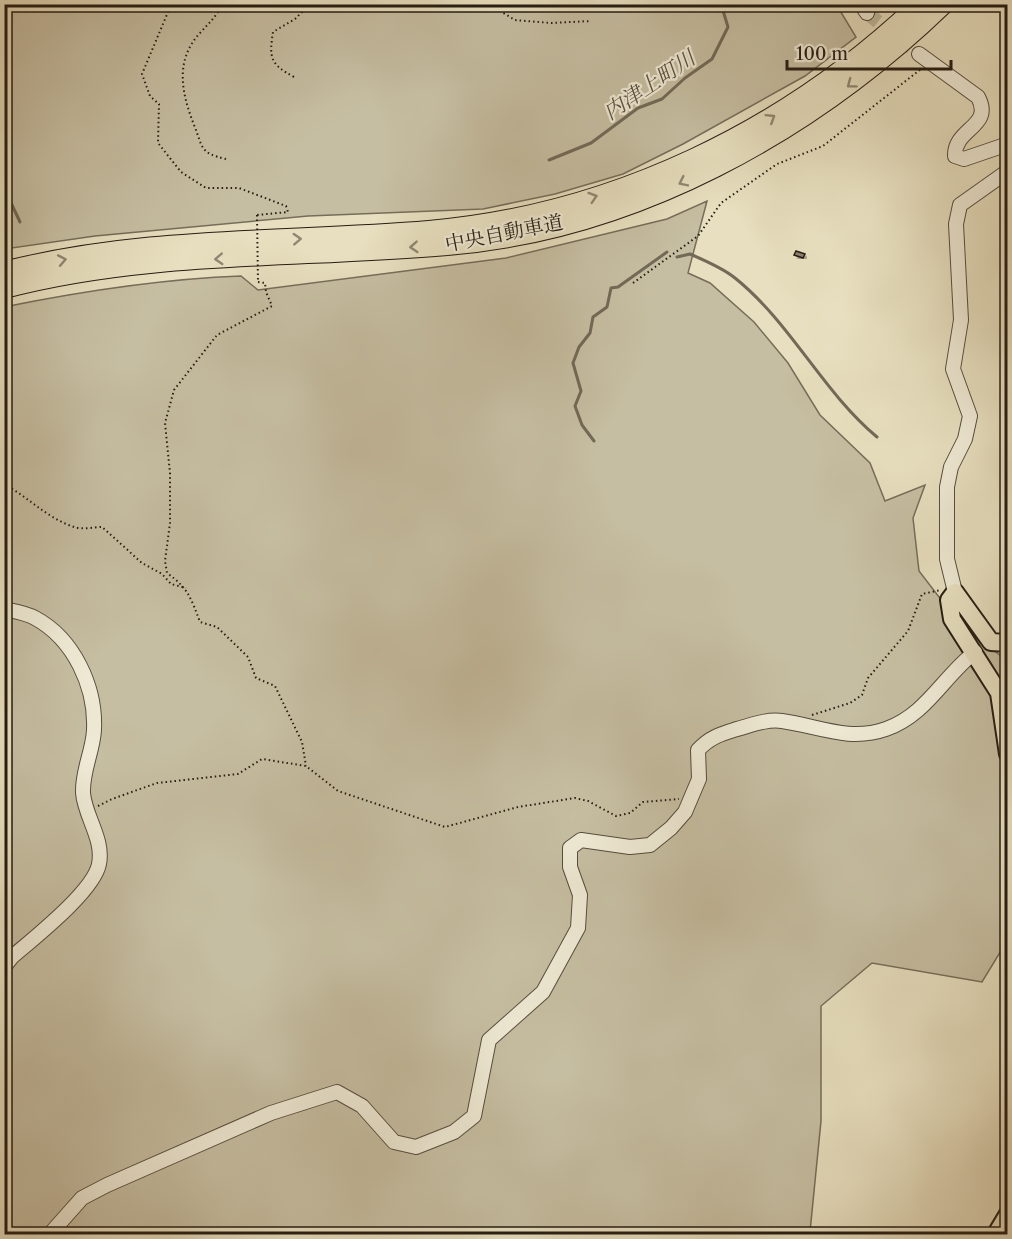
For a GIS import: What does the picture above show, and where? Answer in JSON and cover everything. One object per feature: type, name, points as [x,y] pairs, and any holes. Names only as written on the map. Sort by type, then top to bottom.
[{"type":"highway","name":"中央自動車道","points":[[4,272],[133,249],[431,230],[510,220],[568,206],[646,180],[747,133],[813,92],[854,61],[920,4]]},
{"type":"highway","name":"中央自動車道","points":[[4,288],[84,272],[177,261],[450,245],[501,238],[611,210],[676,185],[794,124],[873,68],[943,4]]},
{"type":"main road","points":[[1008,643],[991,642],[954,592],[948,600],[952,619],[999,693],[1008,754]]},
{"type":"main road","points":[[996,1234],[1008,1214]]},
{"type":"street","points":[[924,58],[978,97],[983,106],[983,114],[976,124],[961,137],[955,147],[955,156],[964,159],[1008,144]]},
{"type":"street","points":[[954,592],[947,559],[947,487],[951,467],[965,439],[970,416],[954,369],[961,320],[956,224],[960,205],[1008,171]]},
{"type":"street","points":[[4,609],[35,618],[62,641],[83,668],[93,700],[94,721],[83,793],[99,842],[99,866],[70,906],[12,957],[4,967]]},
{"type":"street","points":[[50,1234],[82,1198],[107,1185],[271,1113],[337,1092],[362,1106],[394,1142],[416,1147],[454,1132],[474,1116],[489,1040],[543,992],[578,928],[580,895],[570,867],[570,848],[582,840],[630,847],[651,845],[685,812],[699,779],[698,750],[710,737],[764,721],[782,721],[846,734],[873,733],[889,728],[912,716],[929,702],[961,663],[975,652]]},
{"type":"path","points":[[174,4],[168,12],[142,74],[150,96],[159,104],[158,143],[181,172],[206,188],[239,188],[286,206],[288,212],[258,214],[258,282],[265,283],[272,306],[217,335],[174,390],[168,406],[165,423],[170,473],[170,523],[165,561],[167,573],[186,588],[200,622],[217,627],[248,657],[256,678],[275,686],[302,742],[306,766]]},
{"type":"path","points":[[223,4],[215,19],[198,35],[189,51],[185,59],[181,85],[200,147],[211,156],[226,159]]},
{"type":"path","points":[[276,4],[307,7]]},
{"type":"path","points":[[294,77],[277,68],[270,52],[273,32],[295,19],[313,4]]},
{"type":"path","points":[[488,4],[515,20],[551,23],[591,21]]},
{"type":"path","points":[[633,283],[699,236],[722,203],[777,164],[823,146],[924,58]]},
{"type":"path","points":[[4,484],[28,497],[41,511],[75,528],[102,527],[142,563],[162,574],[171,584],[186,588]]},
{"type":"path","points":[[811,715],[850,703],[862,695],[868,678],[908,631],[922,594],[935,589],[954,592]]},
{"type":"path","points":[[89,814],[112,799],[157,783],[238,774],[262,759],[306,766],[338,791],[446,827],[543,801],[575,798],[588,801],[616,816],[630,813],[643,802],[690,798]]},
{"type":"shaded area","points":[[836,4],[856,37],[805,76],[683,144],[623,174],[555,194],[483,209],[308,216],[95,236],[5,249],[5,5]]},
{"type":"shaded area","points":[[707,201],[688,273],[710,283],[754,322],[788,363],[820,415],[870,463],[885,501],[925,485],[913,518],[919,571],[959,623],[1001,656],[1007,656],[1007,941],[982,982],[872,963],[821,1006],[821,1121],[810,1232],[814,1234],[5,1234],[4,307],[92,291],[181,280],[241,276],[258,290],[506,258],[667,219]]},
{"type":"building","points":[[796,251],[805,254],[803,258],[794,255]]},
{"type":"waterway","name":"内津上町川","points":[[549,160],[591,143],[638,108],[662,99],[685,78],[712,59],[728,27],[721,4]]},
{"type":"waterway","points":[[849,4],[852,10]]},
{"type":"waterway","points":[[4,188],[20,222]]},
{"type":"waterway","points":[[594,441],[582,425],[575,406],[581,391],[573,363],[579,347],[590,333],[593,317],[607,307],[611,288],[618,287],[667,252]]},
{"type":"waterway","points":[[677,257],[690,254],[713,264],[730,274],[755,296],[773,315],[839,399],[877,437]]},
{"type":"tunnel","points":[[867,13],[919,54]]}]
